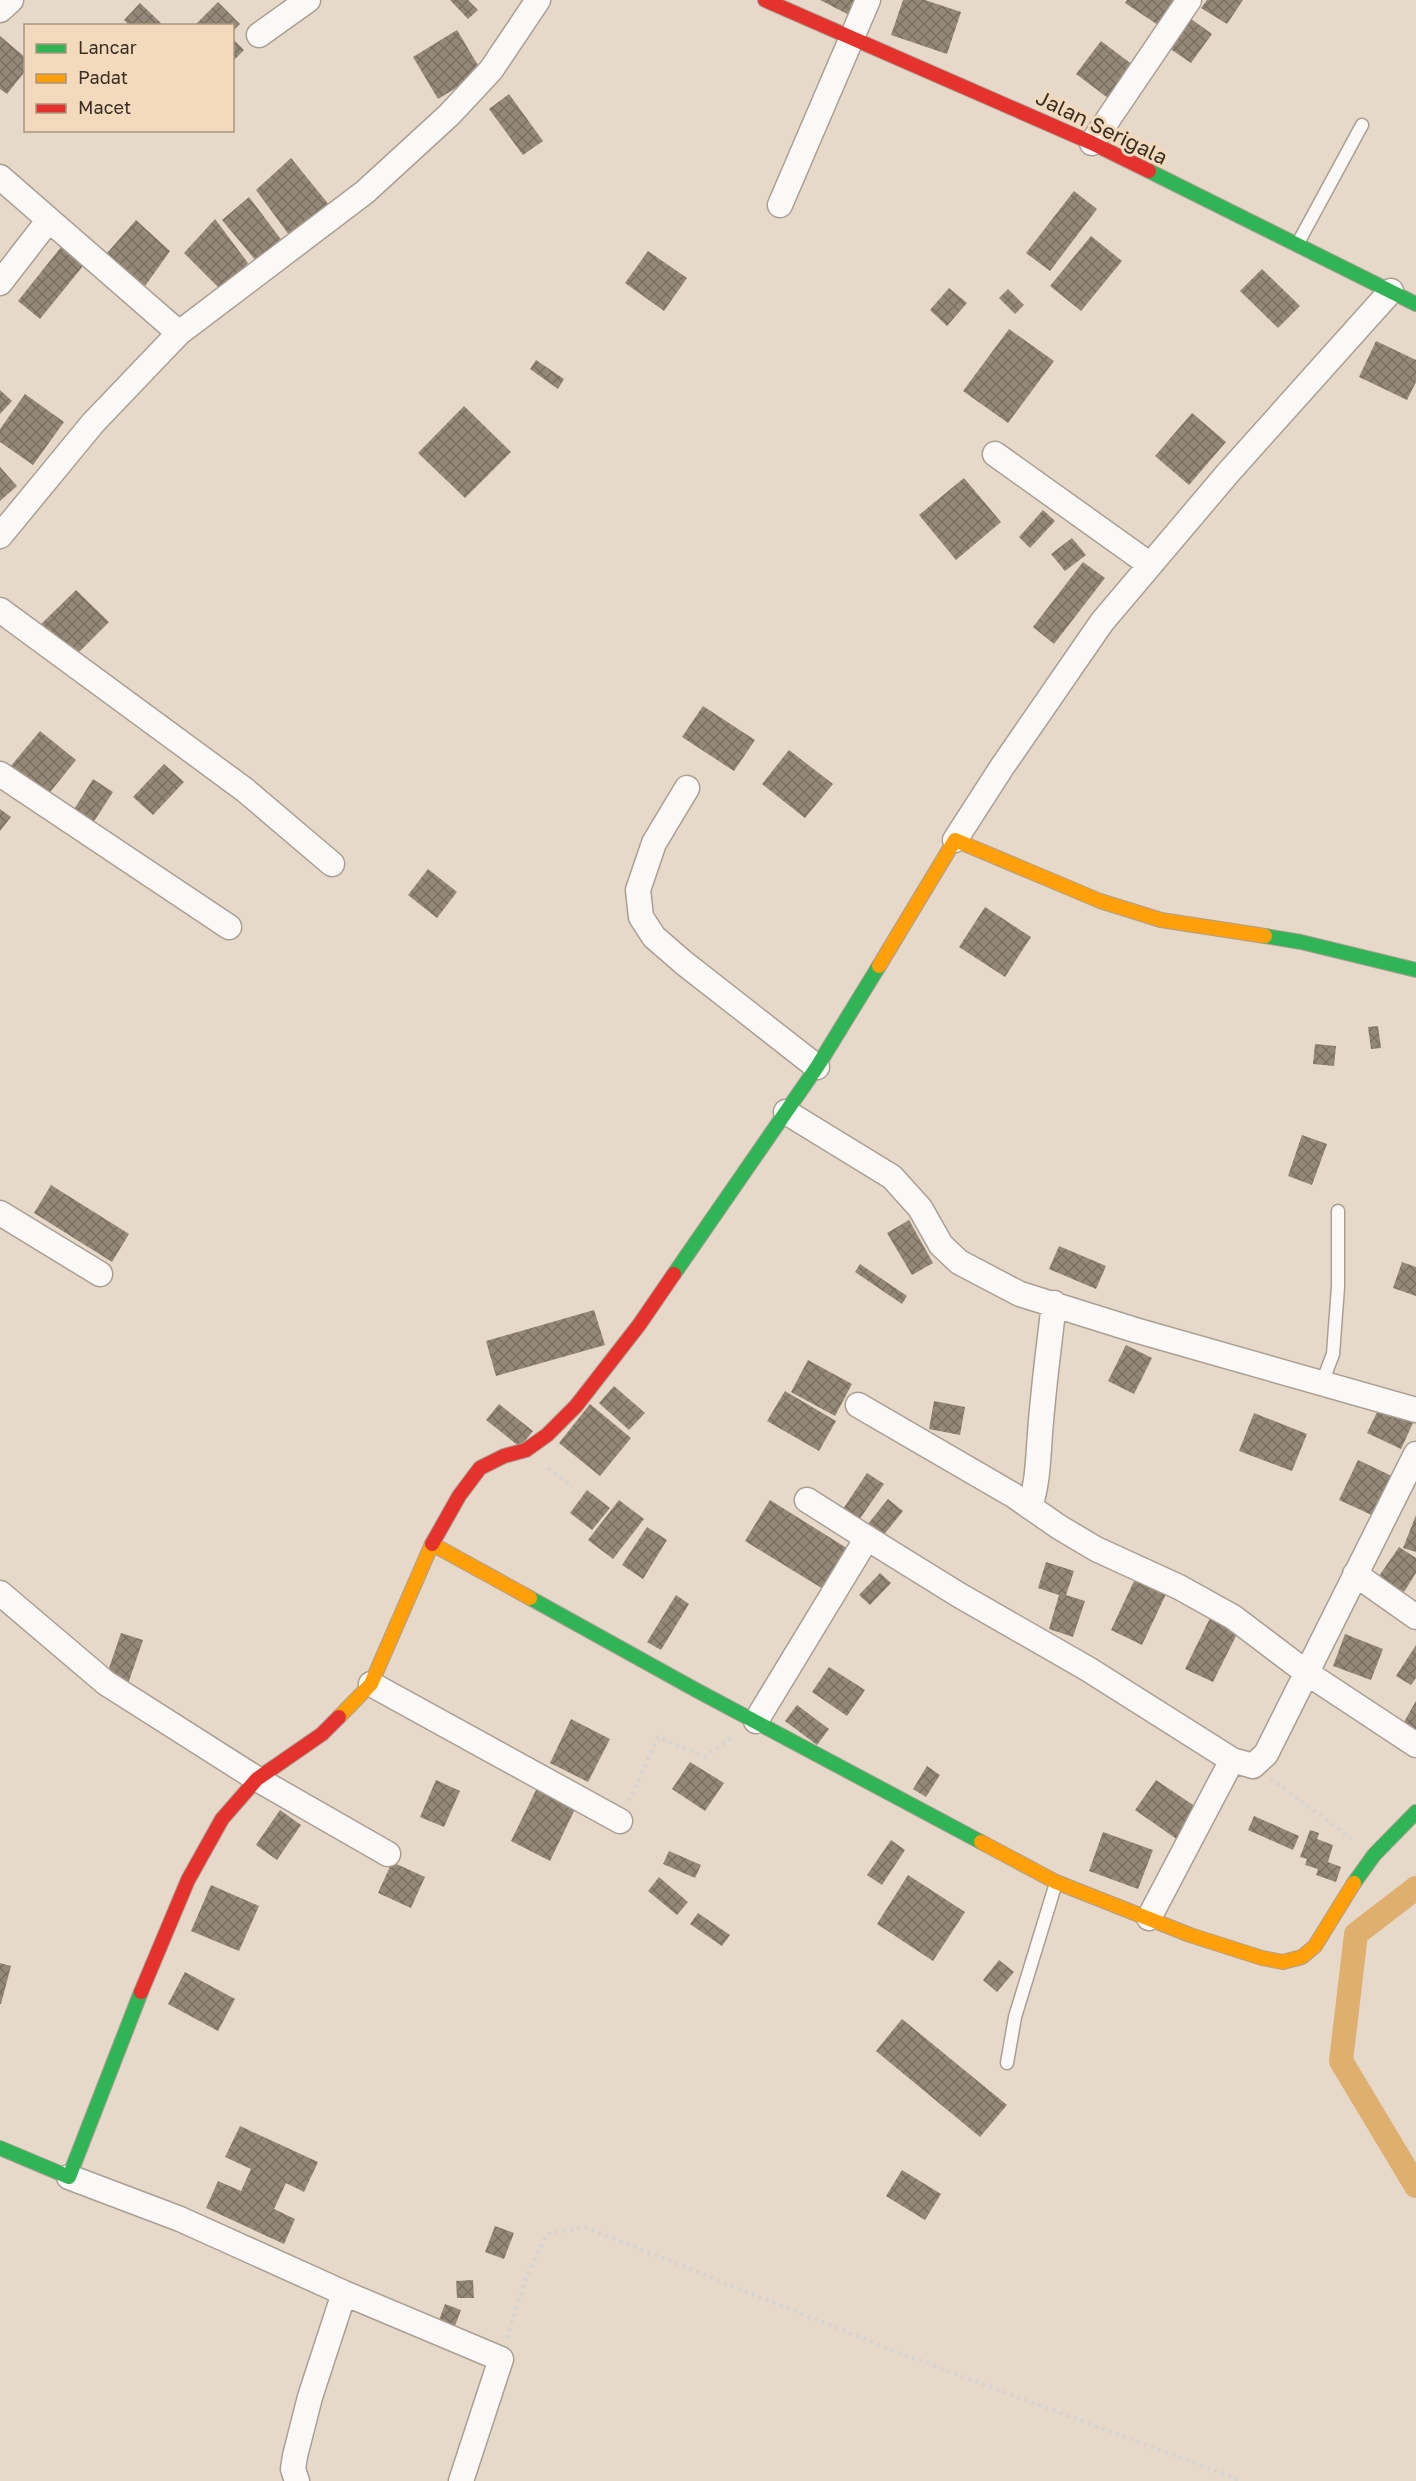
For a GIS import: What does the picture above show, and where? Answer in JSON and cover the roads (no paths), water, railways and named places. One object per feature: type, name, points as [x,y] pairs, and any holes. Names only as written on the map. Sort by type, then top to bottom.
[{"type":"street","points":[[0,10],[11,0]]},
{"type":"street","points":[[259,35],[308,0]]},
{"type":"street","points":[[0,536],[93,423],[179,333],[364,192],[449,115],[491,70],[537,0]]},
{"type":"street","name":"Jalan Serigala","points":[[765,0],[1092,143],[1416,304]]},
{"type":"street","points":[[780,205],[868,0]]},
{"type":"street","points":[[1092,143],[1189,0]]},
{"type":"street","points":[[0,177],[179,333]]},
{"type":"street","points":[[0,283],[48,221]]},
{"type":"street","points":[[69,2177],[127,2024],[188,1880],[222,1819],[257,1779],[322,1734],[371,1684],[432,1544],[459,1496],[480,1468],[504,1456],[526,1450],[547,1435],[576,1406],[639,1325],[817,1067],[955,840],[1002,767],[1102,622],[1149,564],[1391,291]]},
{"type":"street","points":[[995,454],[1149,564]]},
{"type":"street","points":[[0,610],[245,790],[332,864]]},
{"type":"street","points":[[0,774],[229,927]]},
{"type":"street","points":[[687,788],[654,843],[638,890],[641,917],[654,937],[684,963],[817,1067]]},
{"type":"street","points":[[955,840],[1100,901],[1161,920],[1301,942],[1416,970]]},
{"type":"street","points":[[786,1112],[891,1177],[920,1208],[941,1245],[959,1262],[1020,1294],[1135,1330],[1416,1410]]},
{"type":"street","points":[[0,1213],[100,1274]]},
{"type":"street","points":[[1030,1507],[1036,1490],[1040,1457],[1040,1435],[1054,1303]]},
{"type":"street","points":[[858,1405],[1096,1549],[1179,1587],[1233,1617],[1307,1673],[1416,1745]]},
{"type":"street","points":[[1149,1918],[1243,1763],[1266,1754],[1355,1574],[1413,1469]]},
{"type":"street","points":[[807,1500],[959,1595],[1088,1669],[1243,1763]]},
{"type":"street","points":[[756,1721],[867,1538]]},
{"type":"street","points":[[432,1544],[696,1690],[1056,1882],[1262,1958],[1283,1962],[1302,1957],[1315,1946],[1351,1887],[1374,1855],[1416,1812]]},
{"type":"street","points":[[1355,1574],[1416,1617]]},
{"type":"street","points":[[0,1593],[106,1683],[257,1779],[388,1854]]},
{"type":"street","points":[[371,1684],[620,1821]]},
{"type":"street","points":[[0,2148],[180,2219],[344,2293],[501,2359],[461,2481]]},
{"type":"street","points":[[297,2481],[293,2469],[295,2456],[313,2386],[344,2293]]},
{"type":"lane","points":[[1298,244],[1362,125]]},
{"type":"lane","points":[[1322,1383],[1333,1354],[1338,1287],[1338,1211]]},
{"type":"lane","points":[[1007,2063],[1015,2017],[1056,1882]]},
{"type":"waterway","points":[[1416,1888],[1356,1934],[1341,2061],[1416,2186]]}]
